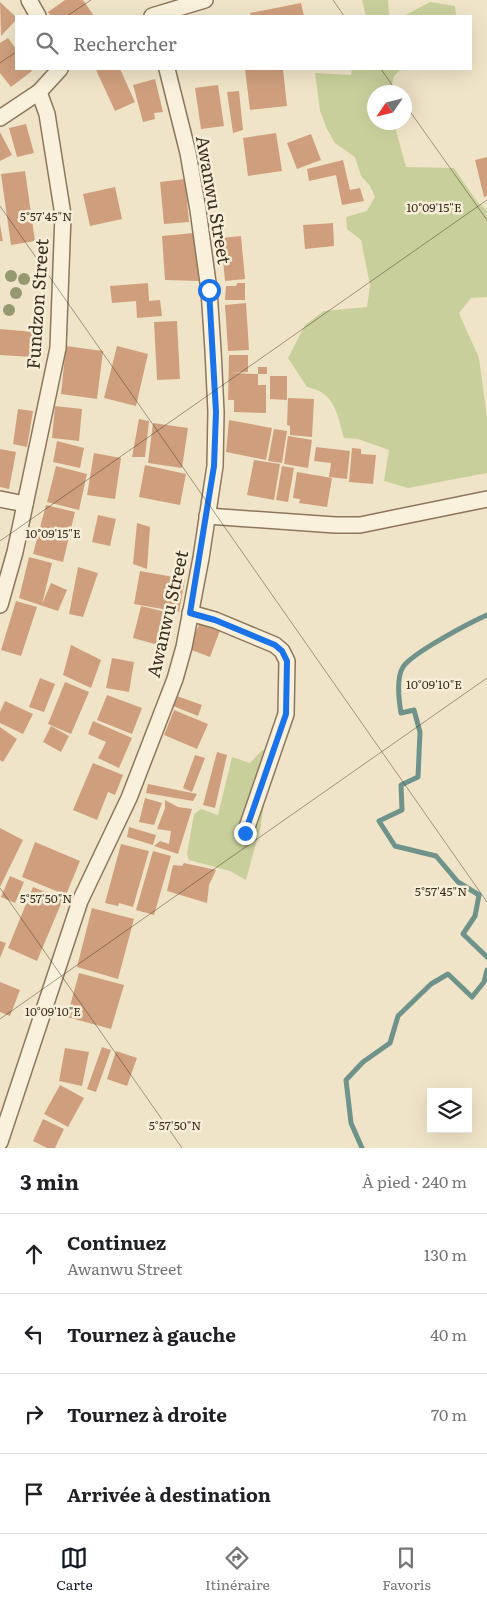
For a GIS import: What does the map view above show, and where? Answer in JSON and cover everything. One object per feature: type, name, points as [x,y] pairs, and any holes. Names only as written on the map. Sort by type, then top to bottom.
[{"type":"street","points":[[29,0],[37,15]]},
{"type":"street","points":[[156,15],[205,0]]},
{"type":"street","points":[[0,118],[40,92],[59,70]]},
{"type":"street","name":"Awanwu Street","points":[[0,1142],[80,901],[129,798],[162,715],[184,647],[207,516],[214,466],[216,412],[209,290],[188,153],[167,70]]},
{"type":"street","name":"Fundzon Street","points":[[0,605],[25,504],[58,348],[62,215],[50,132],[40,92]]},
{"type":"street","points":[[0,499],[25,504]]},
{"type":"street","points":[[207,516],[360,525],[487,499]]},
{"type":"street","points":[[190,613],[215,620],[275,645],[282,651],[287,661],[286,714],[245,833]]},
{"type":"green space","points":[[362,0],[388,0],[389,15],[366,15]]},
{"type":"green space","points":[[430,2],[455,6],[456,15],[406,15]]},
{"type":"green space","points":[[352,70],[400,70],[394,76],[392,85],[367,85],[367,130],[396,130],[406,167],[454,168],[478,203],[487,210],[487,297],[471,298],[459,313],[479,358],[487,417],[487,473],[408,488],[384,481],[389,450],[358,439],[344,438],[337,413],[329,399],[324,394],[307,387],[288,358],[305,325],[324,311],[367,307],[370,285],[361,240],[347,229],[346,217],[367,211],[375,197],[370,186],[361,176],[355,157],[335,143],[327,129],[320,111],[315,73],[351,75]]},
{"type":"green space","points":[[272,747],[261,825],[246,880],[230,871],[189,860],[187,854],[194,814],[201,809],[218,815],[232,757],[250,763],[261,751]]},
{"type":"building","points":[[65,0],[83,0],[93,15],[50,15],[48,12]]},
{"type":"building","points":[[0,2],[15,16],[15,21],[1,36]]},
{"type":"building","points":[[301,3],[304,15],[251,15],[250,13]]},
{"type":"building","points":[[8,38],[15,48],[15,70],[32,71],[11,87],[0,73],[0,43]]},
{"type":"building","points":[[96,70],[120,70],[135,102],[115,111]]},
{"type":"building","points":[[245,70],[283,70],[287,106],[250,110]]},
{"type":"building","points":[[155,79],[163,112],[154,113],[155,119],[143,122],[133,85]]},
{"type":"building","points":[[218,85],[224,126],[201,129],[195,88]]},
{"type":"building","points":[[239,91],[243,130],[233,133],[227,92]]},
{"type":"building","points":[[26,124],[34,153],[17,157],[9,128]]},
{"type":"building","points":[[0,132],[12,155],[0,161]]},
{"type":"building","points":[[276,133],[282,171],[248,176],[243,138]]},
{"type":"building","points":[[311,134],[321,160],[297,169],[287,143]]},
{"type":"building","points":[[487,157],[487,196],[484,197],[475,160]]},
{"type":"building","points":[[343,160],[350,190],[360,188],[364,201],[342,205],[336,175],[309,181],[307,169]]},
{"type":"building","points":[[25,171],[35,241],[11,245],[1,174]]},
{"type":"building","points":[[185,179],[189,222],[164,224],[160,182]]},
{"type":"building","points":[[115,187],[122,219],[90,226],[83,194]]},
{"type":"building","points":[[333,223],[334,246],[305,249],[303,225]]},
{"type":"building","points":[[0,225],[3,241],[0,241]]},
{"type":"building","points":[[194,233],[199,281],[165,280],[162,236]]},
{"type":"building","points":[[241,236],[245,279],[225,281],[221,238]]},
{"type":"building","points":[[148,283],[149,301],[160,300],[162,316],[137,318],[136,301],[112,303],[110,286]]},
{"type":"building","points":[[237,283],[245,283],[245,300],[225,300],[226,286],[236,286]]},
{"type":"building","points":[[246,303],[249,350],[228,351],[225,305]]},
{"type":"building","points":[[177,321],[180,379],[157,380],[154,322]]},
{"type":"building","points":[[0,329],[34,332],[32,357],[0,355]]},
{"type":"building","points":[[66,346],[103,351],[97,399],[61,394]]},
{"type":"building","points":[[117,346],[148,354],[136,406],[104,398]]},
{"type":"building","points":[[229,355],[248,355],[248,372],[231,373],[258,374],[258,385],[266,385],[266,413],[234,412],[234,400],[228,400]]},
{"type":"building","points":[[258,367],[267,367],[267,374],[258,374]]},
{"type":"building","points":[[270,376],[287,376],[287,400],[270,399]]},
{"type":"building","points":[[288,398],[314,399],[312,437],[290,435],[290,426],[287,425]]},
{"type":"building","points":[[55,406],[82,409],[79,441],[52,438]]},
{"type":"building","points":[[18,409],[33,411],[27,447],[13,444]]},
{"type":"building","points":[[139,419],[149,421],[145,457],[132,457]]},
{"type":"building","points":[[229,420],[272,428],[266,460],[226,452]]},
{"type":"building","points":[[153,423],[188,428],[182,468],[148,463]]},
{"type":"building","points":[[274,429],[287,431],[282,463],[268,461]]},
{"type":"building","points":[[288,436],[312,440],[308,468],[284,464]]},
{"type":"building","points":[[57,441],[84,448],[80,468],[53,462]]},
{"type":"building","points":[[316,447],[350,451],[347,479],[329,477],[331,463],[314,461]]},
{"type":"building","points":[[352,448],[361,449],[361,454],[376,455],[373,484],[349,482]]},
{"type":"building","points":[[0,449],[16,452],[9,489],[0,487]]},
{"type":"building","points":[[94,453],[121,458],[115,499],[87,495]]},
{"type":"building","points":[[254,460],[280,464],[274,500],[247,495]]},
{"type":"building","points":[[145,465],[186,474],[180,505],[139,497]]},
{"type":"building","points":[[56,466],[87,474],[79,510],[47,502]]},
{"type":"building","points":[[282,466],[294,468],[288,502],[276,500]]},
{"type":"building","points":[[297,472],[332,478],[327,507],[299,503],[300,499],[293,498]]},
{"type":"building","points":[[46,505],[75,512],[63,562],[33,554]]},
{"type":"building","points":[[98,515],[116,519],[110,546],[92,542]]},
{"type":"building","points":[[137,523],[150,527],[147,569],[133,564]]},
{"type":"building","points":[[29,557],[52,563],[42,604],[51,583],[67,590],[58,611],[19,598]]},
{"type":"building","points":[[78,567],[98,573],[83,617],[69,614]]},
{"type":"building","points":[[140,571],[185,579],[179,612],[134,604]]},
{"type":"building","points":[[16,601],[37,607],[21,656],[1,650]]},
{"type":"building","points":[[141,606],[170,613],[162,646],[133,638]]},
{"type":"building","points":[[202,617],[222,625],[210,657],[189,649]]},
{"type":"building","points":[[71,645],[101,660],[91,688],[63,675]]},
{"type":"building","points":[[112,658],[134,662],[129,692],[106,688]]},
{"type":"building","points":[[40,678],[55,684],[44,712],[29,707]]},
{"type":"building","points":[[65,682],[89,692],[71,734],[48,724]]},
{"type":"building","points":[[107,695],[142,708],[132,734],[97,720]]},
{"type":"building","points":[[177,696],[202,705],[198,716],[173,706]]},
{"type":"building","points":[[5,701],[33,714],[23,734],[0,723],[0,712]]},
{"type":"building","points":[[174,710],[208,724],[197,749],[164,735]]},
{"type":"building","points":[[93,721],[132,738],[119,768],[98,758],[106,742],[88,734]]},
{"type":"building","points":[[51,726],[69,736],[61,752],[43,742]]},
{"type":"building","points":[[0,727],[17,739],[3,762],[0,760]]},
{"type":"building","points":[[217,752],[227,755],[215,808],[203,805]]},
{"type":"building","points":[[195,755],[205,758],[192,792],[183,788]]},
{"type":"building","points":[[93,763],[123,775],[115,795],[108,792],[97,820],[73,810]]},
{"type":"building","points":[[148,784],[197,794],[193,801],[146,793]]},
{"type":"building","points":[[145,798],[162,803],[154,825],[139,822]]},
{"type":"building","points":[[165,800],[178,807],[192,809],[178,854],[154,846],[160,841],[169,844],[171,831],[157,829],[165,808]]},
{"type":"building","points":[[129,827],[156,835],[153,845],[127,837]]},
{"type":"building","points":[[0,828],[23,840],[0,887]]},
{"type":"building","points":[[35,842],[80,861],[66,895],[22,877]]},
{"type":"building","points":[[121,844],[149,851],[133,907],[119,903],[118,906],[105,903]]},
{"type":"building","points":[[153,851],[171,856],[154,915],[136,910]]},
{"type":"building","points":[[184,863],[216,870],[209,885],[207,903],[167,891],[173,865],[182,866]]},
{"type":"building","points":[[10,876],[24,882],[15,903],[1,897]]},
{"type":"building","points":[[33,887],[63,899],[37,961],[8,948]]},
{"type":"building","points":[[92,908],[134,919],[118,979],[77,967]]},
{"type":"building","points":[[0,941],[6,943],[0,958]]},
{"type":"building","points":[[79,973],[124,985],[111,1029],[67,1017]]},
{"type":"building","points":[[0,982],[20,990],[10,1016],[0,1012]]},
{"type":"building","points":[[102,1047],[111,1050],[96,1092],[87,1089]]},
{"type":"building","points":[[65,1048],[89,1052],[82,1086],[59,1081]]},
{"type":"building","points":[[116,1051],[137,1058],[127,1086],[107,1079]]},
{"type":"building","points":[[60,1085],[84,1098],[68,1127],[44,1114]]},
{"type":"building","points":[[43,1119],[64,1129],[55,1148],[47,1148],[33,1141]]},
{"type":"waterway","points":[[487,615],[429,646],[403,667],[399,677],[400,708],[401,713],[414,710],[420,732],[418,777],[401,785],[402,810],[379,821],[395,846],[436,856],[458,882],[479,895],[475,916],[463,934],[487,957]]},
{"type":"waterway","points":[[362,1148],[351,1123],[346,1080],[363,1062],[390,1043],[398,1016],[431,984],[448,974],[472,997],[484,982],[487,970]]},
{"type":"route","points":[[209,290],[216,412],[214,466],[201,558],[190,613],[250,633],[275,645],[282,651],[287,661],[286,714],[245,833]]}]
